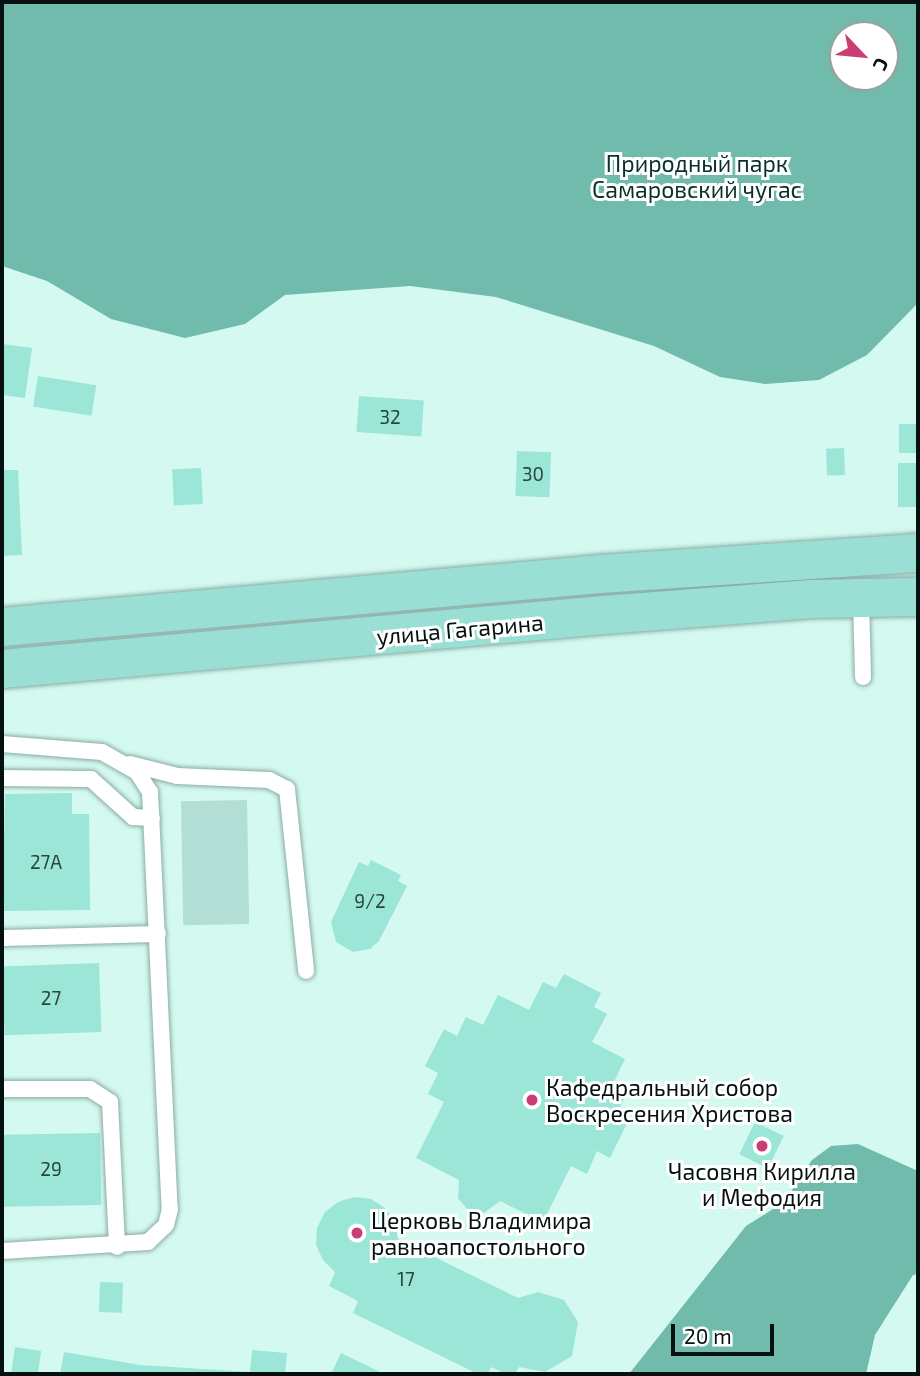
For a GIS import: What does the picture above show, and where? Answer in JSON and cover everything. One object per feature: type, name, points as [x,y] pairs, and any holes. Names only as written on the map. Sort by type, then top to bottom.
[{"type":"main road","name":"улица Гагарина","points":[[2,627],[600,574],[918,554]]},
{"type":"main road","name":"улица Гагарина","points":[[2,669],[604,615],[918,597]]},
{"type":"lane","points":[[861,599],[863,677]]},
{"type":"lane","points":[[2,744],[91,749],[126,763],[177,776],[269,780],[287,789],[306,971]]},
{"type":"lane","points":[[2,1251],[117,1247],[154,1238],[166,1225],[170,1209],[150,792],[126,763]]},
{"type":"lane","points":[[2,778],[91,779],[133,817],[152,818]]},
{"type":"lane","points":[[2,938],[158,934]]},
{"type":"lane","points":[[2,1089],[90,1089],[110,1102],[117,1247]]},
{"type":"shaded area","points":[[247,800],[249,924],[183,925],[181,801]]},
{"type":"green space","name":"Природный парк Самаровский чугас","points":[[2,2],[918,2],[918,303],[867,355],[819,380],[765,384],[720,377],[654,346],[496,297],[410,286],[285,295],[245,324],[185,338],[111,319],[47,281],[2,266]]},
{"type":"green space","points":[[858,1144],[918,1171],[918,1274],[913,1275],[875,1335],[866,1374],[629,1374],[746,1226],[784,1202],[812,1160],[831,1146]]},
{"type":"building","points":[[2,344],[32,348],[25,398],[2,395]]},
{"type":"building","points":[[38,376],[96,385],[91,416],[33,407]]},
{"type":"building","points":[[359,396],[424,401],[421,436],[356,432]]},
{"type":"building","points":[[899,424],[918,424],[918,453],[899,453]]},
{"type":"building","points":[[844,448],[845,475],[827,476],[826,449]]},
{"type":"building","points":[[517,451],[551,452],[549,497],[515,496]]},
{"type":"building","points":[[898,463],[918,463],[918,507],[898,507]]},
{"type":"building","points":[[201,468],[203,504],[174,505],[172,470]]},
{"type":"building","points":[[2,470],[18,470],[22,555],[2,556]]},
{"type":"building","points":[[72,793],[72,814],[89,814],[90,910],[2,911],[5,794]]},
{"type":"building","points":[[371,860],[401,875],[398,881],[407,886],[379,941],[370,949],[353,952],[336,942],[331,922],[359,862],[368,866]]},
{"type":"building","points":[[99,963],[101,1032],[4,1035],[2,966]]},
{"type":"building","name":"Кафедральный собор Воскресения Христова","points":[[564,974],[601,993],[594,1007],[607,1014],[592,1042],[625,1059],[610,1090],[625,1097],[616,1115],[628,1121],[610,1158],[597,1151],[587,1174],[571,1166],[543,1222],[500,1201],[484,1213],[468,1210],[458,1198],[459,1180],[416,1158],[444,1102],[428,1094],[438,1073],[425,1066],[444,1029],[457,1036],[466,1017],[483,1025],[498,995],[529,1010],[543,982],[556,988]]},
{"type":"building","name":"Часовня Кирилла и Мефодия","points":[[755,1122],[784,1136],[768,1168],[739,1154]]},
{"type":"building","points":[[100,1133],[101,1205],[3,1207],[2,1135]]},
{"type":"building","points":[[354,1197],[371,1199],[385,1208],[395,1222],[398,1239],[518,1298],[538,1292],[564,1300],[578,1322],[572,1356],[545,1372],[519,1367],[515,1374],[506,1374],[491,1367],[488,1374],[478,1374],[353,1313],[358,1301],[329,1286],[335,1272],[323,1260],[316,1245],[317,1228],[325,1212],[338,1202]]},
{"type":"building","points":[[100,1282],[123,1283],[122,1313],[99,1312]]},
{"type":"building","points":[[15,1347],[41,1351],[38,1374],[11,1374]]},
{"type":"building","points":[[252,1350],[287,1353],[285,1374],[60,1374],[64,1352],[140,1365],[250,1372]]},
{"type":"building","points":[[341,1353],[384,1374],[331,1374]]},
{"type":"place","name":"Кафедральный собор Воскресения Христова","points":[[532,1100]]},
{"type":"place","name":"Часовня Кирилла и Мефодия","points":[[762,1146]]},
{"type":"place","name":"Церковь Владимира равноапостольного","points":[[357,1233]]}]
